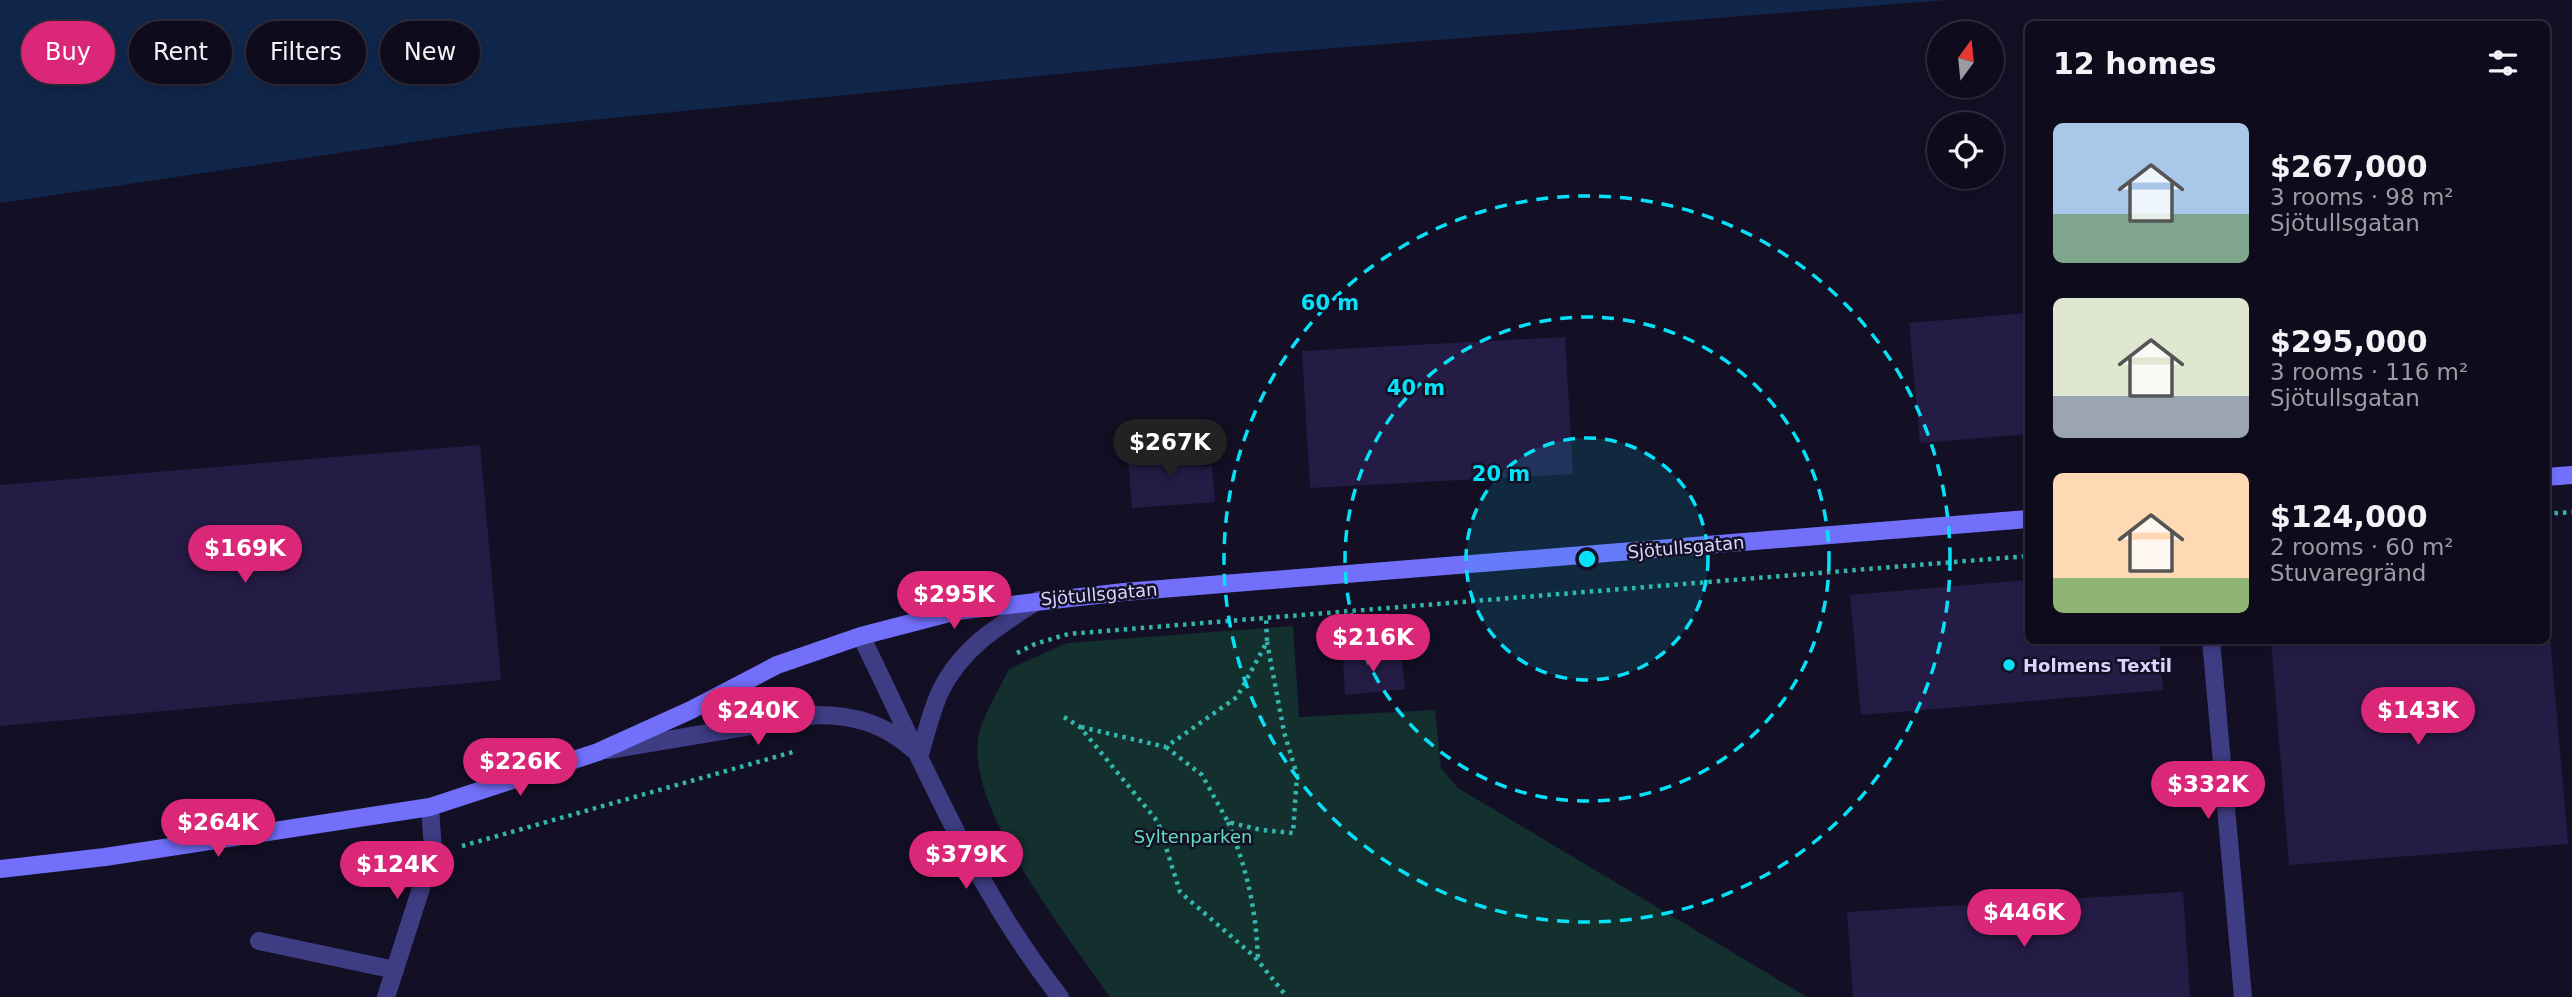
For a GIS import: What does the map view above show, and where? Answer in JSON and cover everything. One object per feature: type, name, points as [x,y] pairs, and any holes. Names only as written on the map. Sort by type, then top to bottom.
[{"type":"main road","points":[[2550,477],[2572,475]]},
{"type":"main road","name":"Sjötullsgatan","points":[[0,869],[105,857],[430,807],[598,752],[691,710],[777,665],[862,635],[957,611],[1041,599],[2025,519]]},
{"type":"street","points":[[920,754],[941,691],[968,650],[995,627],[1041,599]]},
{"type":"street","points":[[862,635],[986,887],[1033,964],[1060,997]]},
{"type":"street","points":[[2211,644],[2243,997]]},
{"type":"street","points":[[598,752],[817,715],[844,715],[875,724],[900,737],[920,754]]},
{"type":"street","points":[[386,997],[433,851],[430,807]]},
{"type":"street","points":[[260,941],[394,970]]},
{"type":"path","points":[[2550,514],[2572,512]]},
{"type":"path","points":[[1009,657],[1035,643],[1068,634],[2025,556]]},
{"type":"path","points":[[1228,822],[1293,834],[1297,775],[1284,732],[1267,642],[1266,617]]},
{"type":"path","points":[[1166,747],[1237,697],[1267,642]]},
{"type":"path","points":[[1064,717],[1080,727],[1158,822],[1180,892],[1258,962],[1287,997]]},
{"type":"path","points":[[1080,727],[1166,747],[1202,775],[1228,822],[1248,874],[1257,926],[1258,962]]},
{"type":"path","points":[[433,851],[483,843],[797,750]]},
{"type":"green space","name":"Syltenparken","points":[[1293,626],[1299,717],[1435,710],[1441,768],[1458,788],[1807,997],[1110,997],[1024,873],[988,802],[979,768],[978,738],[991,704],[1009,669],[1067,643]]},
{"type":"water","points":[[0,0],[1947,0],[1271,53],[501,129],[0,203]]},
{"type":"building","points":[[2025,313],[2025,434],[1920,443],[1909,323]]},
{"type":"building","points":[[1565,337],[1573,474],[1310,488],[1302,351]]},
{"type":"building","points":[[480,445],[501,680],[0,726],[0,485]]},
{"type":"building","points":[[1200,448],[1202,467],[1212,466],[1215,502],[1132,508],[1128,456]]},
{"type":"building","name":"Holmens Textil","points":[[2025,580],[2025,644],[2159,644],[2163,690],[1861,715],[1850,595]]},
{"type":"building","points":[[2550,635],[2568,844],[2289,865],[2271,644],[2550,644]]},
{"type":"building","points":[[1401,653],[1405,689],[1345,695],[1343,657]]},
{"type":"building","points":[[2183,892],[2190,997],[1853,997],[1847,912]]},
{"type":"place","name":"Holmens Textil","points":[[2009,665]]}]
